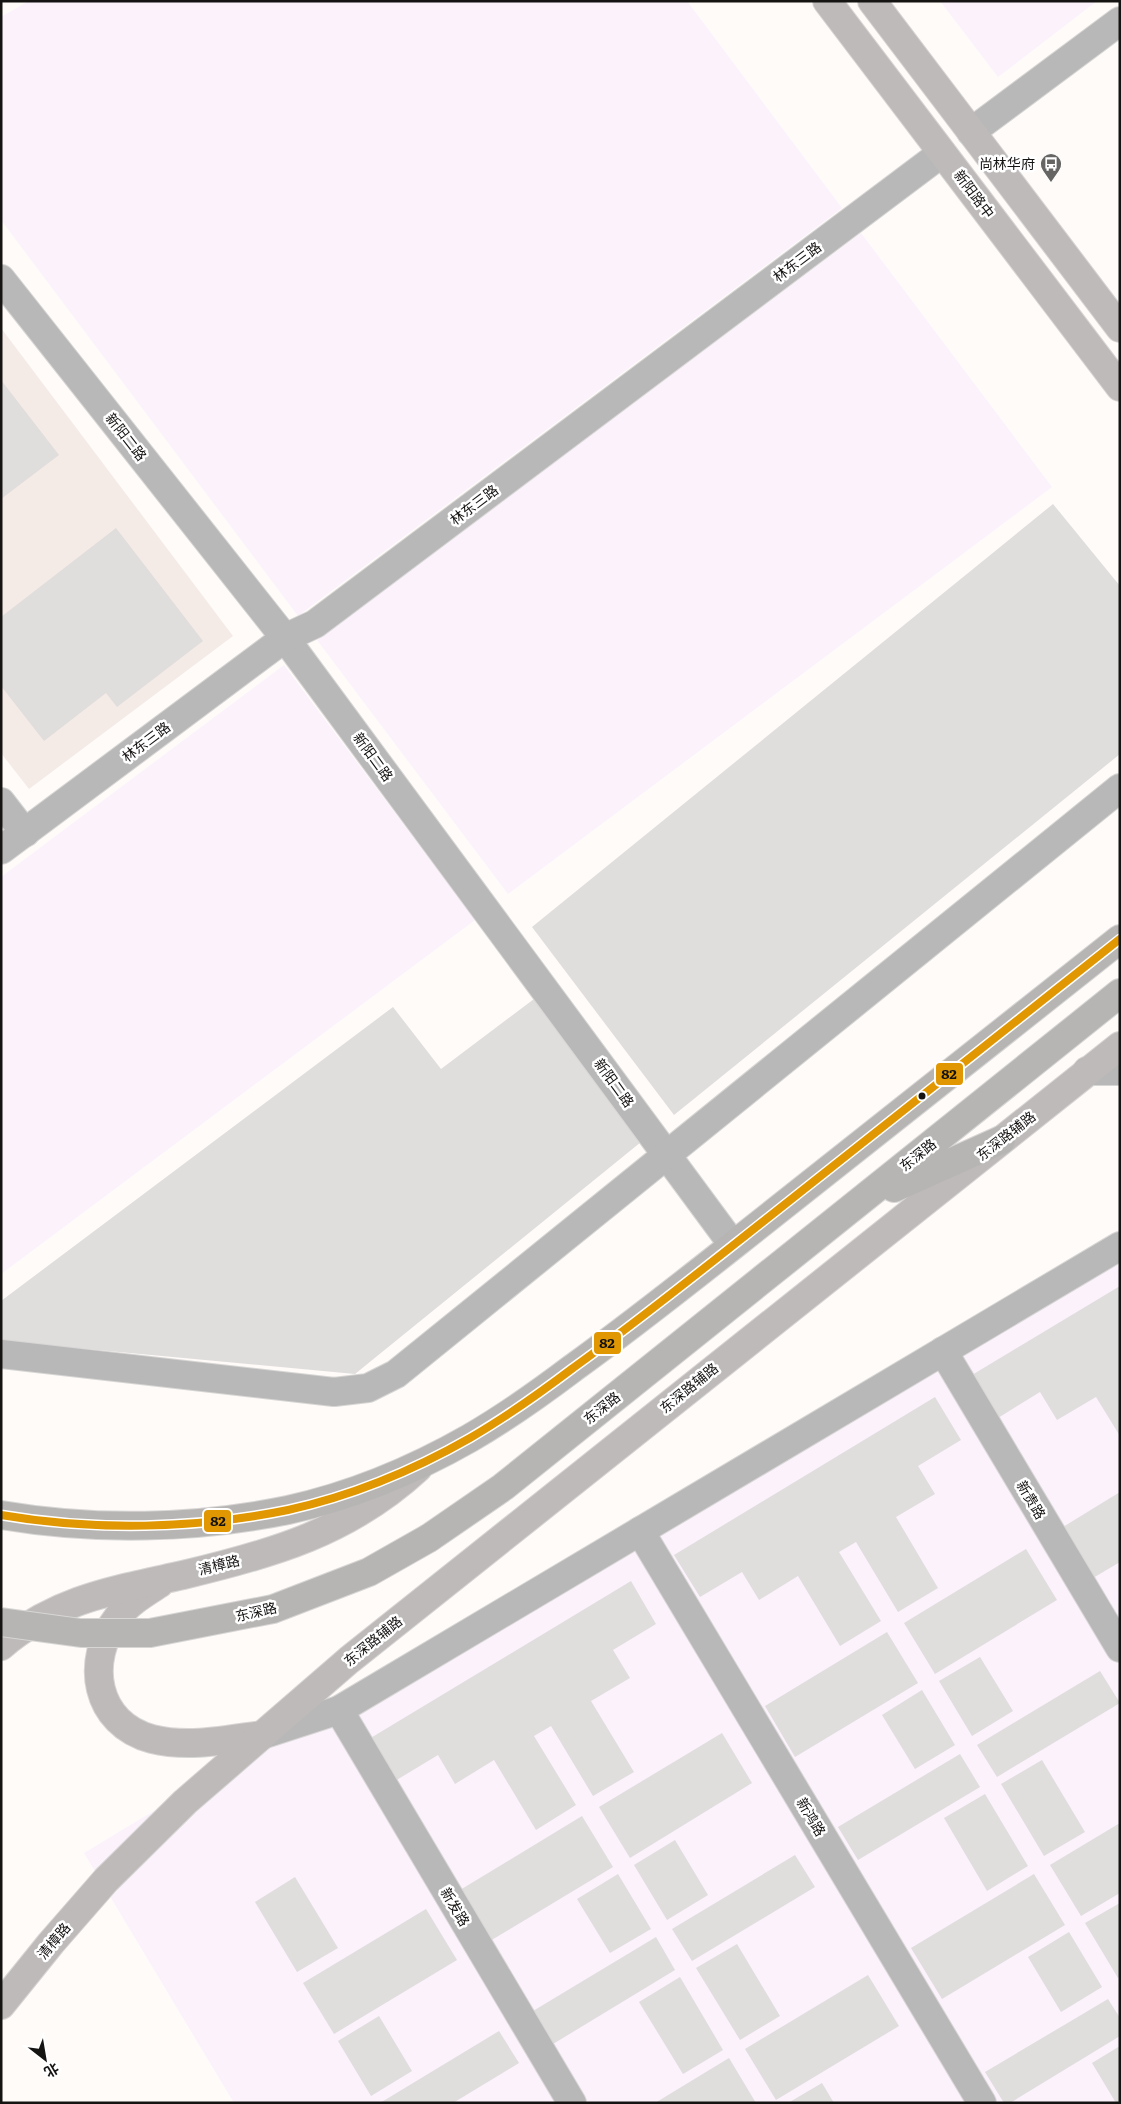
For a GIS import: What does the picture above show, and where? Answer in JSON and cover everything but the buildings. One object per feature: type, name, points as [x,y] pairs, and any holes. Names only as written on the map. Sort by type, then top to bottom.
[{"type":"highway","points":[[1,1515],[54,1522],[128,1526],[243,1517],[288,1510],[334,1498],[427,1460],[512,1413],[614,1338],[1120,939]]},
{"type":"highway","name":"东深路","points":[[1,1622],[80,1633],[150,1634],[273,1609],[369,1572],[429,1538],[503,1487],[1120,993]]},
{"type":"highway","points":[[858,1204],[1001,1140]]},
{"type":"main road","name":"新阳路中","points":[[827,1],[1120,387]]},
{"type":"main road","points":[[872,1],[1120,328]]},
{"type":"main road","name":"东深路辅路","points":[[262,1736],[349,1660],[1120,1046]]},
{"type":"main road","name":"清樟路","points":[[1,1646],[32,1624],[72,1603],[109,1590],[168,1578],[269,1552],[314,1536],[348,1520],[383,1497],[427,1460]]},
{"type":"main road","points":[[168,1578],[138,1598],[118,1616],[105,1638],[98,1663],[99,1686],[106,1703],[117,1718],[132,1730],[157,1740],[196,1744],[262,1736]]},
{"type":"main road","name":"清樟路","points":[[1,2005],[51,1943],[106,1880],[185,1802],[262,1736]]},
{"type":"street","points":[[971,132],[1120,21]]},
{"type":"street","name":"林东三路","points":[[1,850],[285,638],[315,624],[942,153]]},
{"type":"street","name":"新阳二路","points":[[1,279],[285,638],[733,1245]]},
{"type":"street","points":[[1,1354],[334,1392],[368,1388],[396,1374],[1120,788]]},
{"type":"street","points":[[1,802],[25,832]]},
{"type":"street","points":[[1087,1071],[1120,1071]]},
{"type":"street","points":[[262,1736],[339,1710],[1120,1246]]},
{"type":"street","name":"新贵路","points":[[943,1352],[1120,1648]]},
{"type":"street","name":"新鸿路","points":[[640,1531],[982,2103]]},
{"type":"street","name":"新发路","points":[[339,1710],[572,2103]]},
{"type":"shaded area","points":[[29,1],[687,1],[842,208],[298,616],[1,220],[1,17]]},
{"type":"shaded area","points":[[940,1],[1097,1],[998,77]]},
{"type":"shaded area","points":[[861,233],[1052,487],[508,894],[317,640]]},
{"type":"shaded area","points":[[1,328],[233,636],[29,789],[1,753]]},
{"type":"shaded area","points":[[284,665],[475,920],[1,1274],[1,877]]},
{"type":"shaded area","points":[[1120,1229],[1120,2103],[234,2103],[84,1853]]},
{"type":"transit line","name":"82","points":[[1,1515],[72,1524],[145,1526],[217,1521],[253,1516],[288,1510],[359,1490],[449,1450],[548,1387],[620,1333],[714,1261],[1120,939]]},
{"type":"place","name":"尚林华府","points":[[1051,183]]}]
